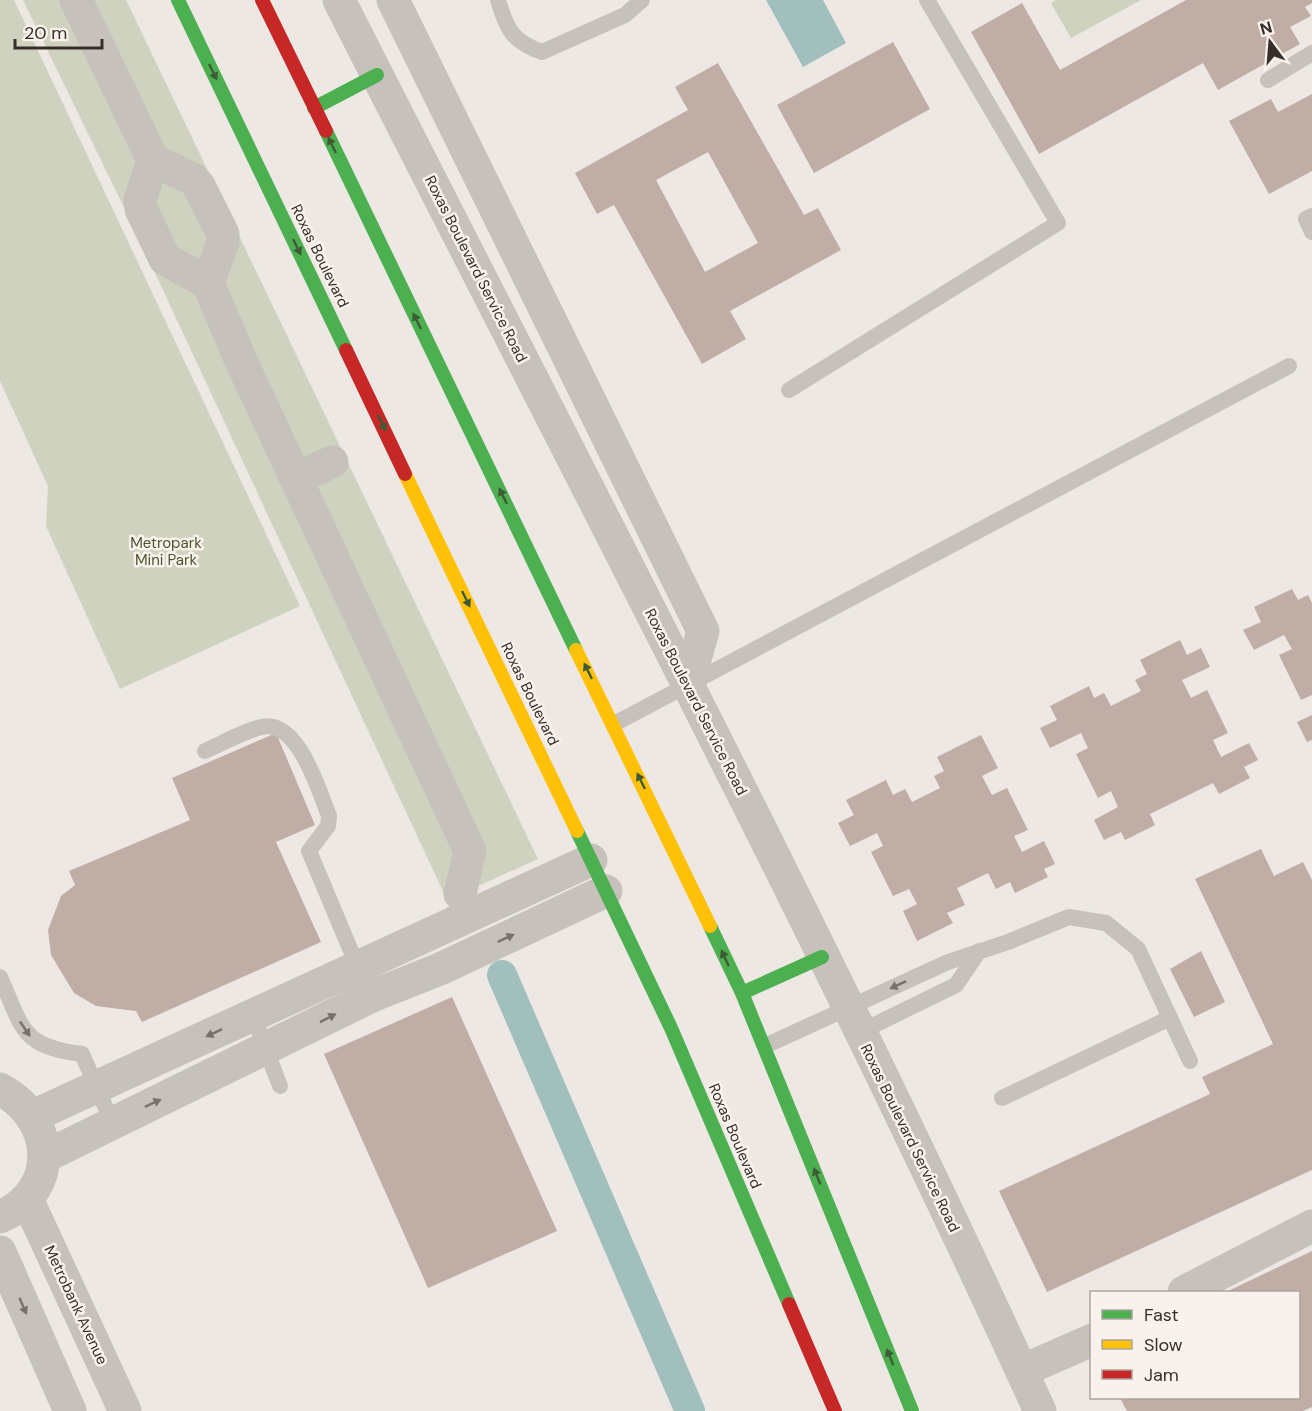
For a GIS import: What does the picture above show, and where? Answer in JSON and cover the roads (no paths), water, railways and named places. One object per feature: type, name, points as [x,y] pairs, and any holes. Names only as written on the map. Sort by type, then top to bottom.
[{"type":"highway","name":"Roxas Boulevard","points":[[178,0],[671,1028],[835,1411]]},
{"type":"highway","points":[[262,0],[614,724],[742,993],[912,1411]]},
{"type":"highway","points":[[314,108],[377,75]]},
{"type":"highway","points":[[742,993],[822,957]]},
{"type":"street","points":[[76,0],[153,160],[193,178],[222,234],[223,242],[208,284]]},
{"type":"street","name":"Roxas Boulevard Service Road","points":[[339,0],[688,684],[854,1020],[1040,1411]]},
{"type":"street","points":[[393,0],[703,631],[688,684]]},
{"type":"street","points":[[153,160],[140,200],[141,209],[165,259],[170,264],[208,284],[470,851],[460,894]]},
{"type":"street","points":[[296,478],[332,462]]},
{"type":"street","points":[[33,1116],[591,860]]},
{"type":"street","points":[[44,1157],[372,996],[440,969],[606,891]]},
{"type":"street","points":[[425,937],[440,969]]},
{"type":"street","points":[[0,1089],[19,1100],[33,1116],[42,1136],[44,1157],[39,1179],[27,1199],[0,1217]]},
{"type":"street","name":"Metrobank Avenue","points":[[27,1199],[125,1411]]},
{"type":"street","points":[[1188,1291],[1312,1226]]},
{"type":"street","points":[[0,1252],[70,1411]]},
{"type":"street","points":[[1022,1371],[1090,1341]]},
{"type":"lane","points":[[498,0],[506,25],[521,44],[542,52],[625,15],[642,0]]},
{"type":"lane","points":[[789,390],[1058,223],[927,0]]},
{"type":"lane","points":[[1268,80],[1312,53]]},
{"type":"lane","points":[[1312,216],[1306,219],[1312,232]]},
{"type":"lane","points":[[614,724],[1289,366]]},
{"type":"lane","points":[[205,751],[263,726],[280,729],[302,750],[329,816],[328,826],[309,850],[357,967],[372,996]]},
{"type":"lane","points":[[854,1020],[948,962],[1069,917],[1106,923],[1137,949],[1190,1060]]},
{"type":"lane","points":[[765,1046],[854,1020],[956,985],[979,951]]},
{"type":"lane","points":[[0,977],[26,1034],[51,1050],[82,1054],[112,1122]]},
{"type":"lane","points":[[254,1015],[280,1086]]},
{"type":"lane","points":[[1002,1098],[1170,1018]]},
{"type":"water","points":[[766,0],[823,0],[846,43],[803,67]]},
{"type":"waterway","points":[[502,975],[690,1411]]},
{"type":"park label","name":"Metropark Mini Park","points":[[166,552]]}]
